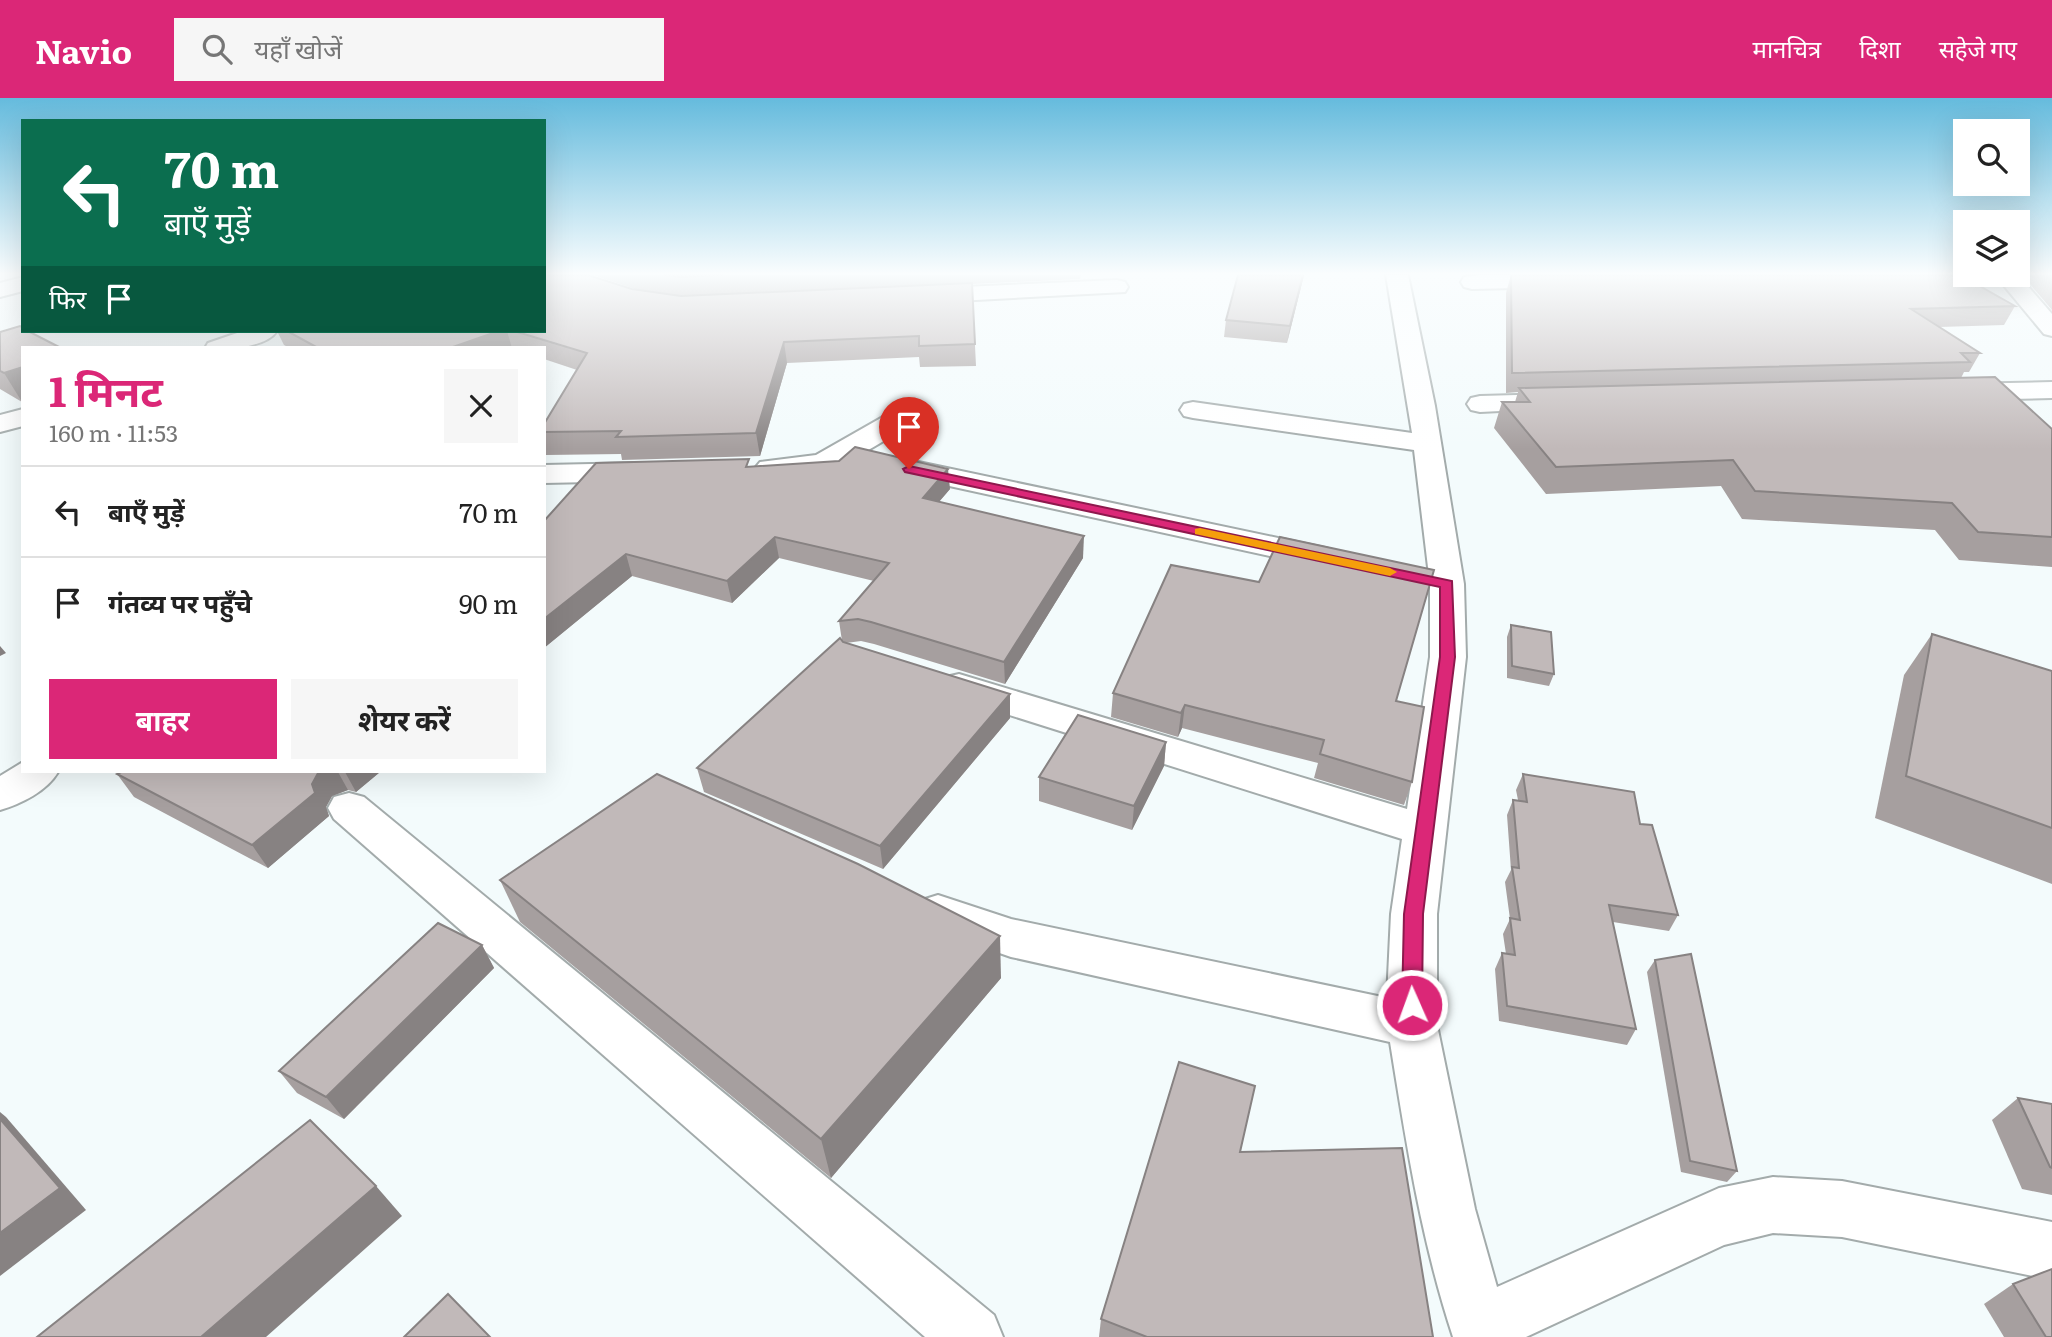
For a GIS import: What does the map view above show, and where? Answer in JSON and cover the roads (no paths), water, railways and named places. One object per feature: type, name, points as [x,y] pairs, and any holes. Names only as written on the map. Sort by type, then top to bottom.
[{"type":"street","points":[[223,346],[259,333]]},
{"type":"street","points":[[1408,333],[1428,444],[1433,581],[1448,657],[1423,830],[1411,965],[1412,1025],[1446,1209],[1468,1291],[1483,1331],[1719,1217],[1773,1205],[1842,1209],[2052,1251]]},
{"type":"street","points":[[1926,393],[2052,390]]},
{"type":"street","points":[[1480,404],[1578,402]]},
{"type":"street","points":[[1193,411],[1428,444]]},
{"type":"street","points":[[739,469],[795,468],[826,461],[912,412]]},
{"type":"street","points":[[0,425],[21,417]]},
{"type":"street","points":[[909,469],[1353,564]]},
{"type":"street","points":[[546,474],[670,471]]},
{"type":"street","points":[[926,675],[1423,830]]},
{"type":"street","points":[[0,795],[36,773]]},
{"type":"street","points":[[349,808],[972,1337]]},
{"type":"street","points":[[894,897],[1012,938],[1412,1025]]}]
